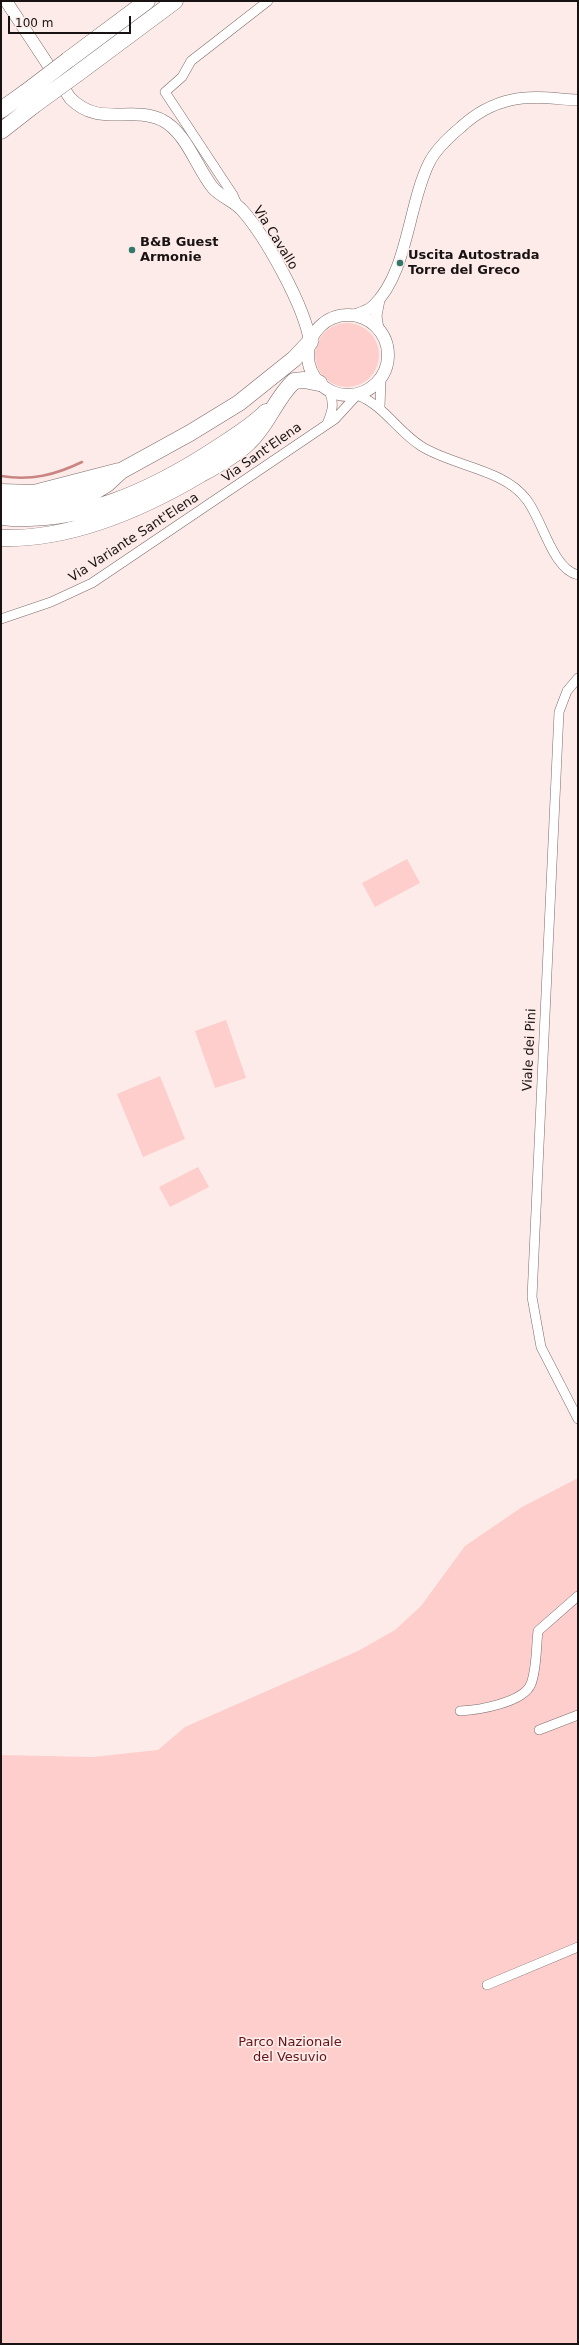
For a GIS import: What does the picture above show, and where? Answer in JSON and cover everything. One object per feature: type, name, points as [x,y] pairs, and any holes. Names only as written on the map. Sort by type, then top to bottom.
[{"type":"highway","points":[[1,110],[147,1]]},
{"type":"highway","points":[[4,130],[33,106],[175,1]]},
{"type":"highway","points":[[1,505],[50,505],[89,495],[107,484],[121,471],[190,433],[239,402],[294,359],[310,342]]},
{"type":"highway","points":[[1,516],[39,517],[75,512],[102,505],[160,483],[179,473],[254,422],[294,381],[304,380],[324,387]]},
{"type":"highway","points":[[1,538],[27,538],[62,532],[155,500],[240,450],[259,432],[279,398]]},
{"type":"highway","points":[[1,492],[34,493],[121,471]]},
{"type":"main road","name":"Via Cavallo","points":[[6,1],[70,98],[79,107],[95,114],[150,116],[164,121],[180,136],[212,187],[239,207],[275,260],[297,301]]},
{"type":"main road","points":[[297,301],[311,315],[319,319],[329,319],[343,315],[354,315],[371,322],[383,335],[388,352],[385,371],[381,379],[370,388],[357,395],[338,395],[324,387],[308,365],[307,354],[310,342],[316,331],[329,319]]},
{"type":"main road","points":[[297,301],[307,324],[310,342]]},
{"type":"street","points":[[239,207],[233,195],[165,92],[182,77],[191,60],[268,1]]},
{"type":"street","points":[[354,315],[372,307],[379,299],[396,267],[420,182],[430,161],[448,138],[468,121],[491,106],[512,100],[536,97],[578,100]]},
{"type":"street","points":[[378,329],[376,316],[379,299]]},
{"type":"street","points":[[380,408],[381,379]]},
{"type":"street","points":[[324,387],[333,400],[332,410],[326,424]]},
{"type":"street","points":[[357,395],[373,402],[420,445],[514,486],[527,499],[559,561],[571,573],[578,575]]},
{"type":"street","name":"Via Sant'Elena","points":[[212,503],[343,412],[357,395]]},
{"type":"street","name":"Via Variante Sant'Elena","points":[[1,619],[51,602],[92,583],[212,503]]},
{"type":"street","name":"Viale dei Pini","points":[[578,678],[567,691],[559,712],[532,1297],[540,1347],[578,1419]]},
{"type":"street","points":[[460,1711],[485,1709],[502,1703],[527,1689],[533,1676],[538,1631],[578,1596]]},
{"type":"street","points":[[539,1730],[578,1715]]},
{"type":"street","points":[[487,1985],[578,1947]]},
{"type":"green space","points":[[341,323],[353,323],[370,332],[377,343],[379,355],[377,367],[370,378],[353,387],[341,387],[329,382],[320,373],[315,361],[315,349],[320,337],[329,328]]},
{"type":"green space","points":[[407,859],[420,883],[375,907],[362,883]]},
{"type":"green space","points":[[226,1020],[246,1078],[215,1088],[195,1031]]},
{"type":"green space","points":[[160,1076],[185,1139],[143,1157],[117,1094]]},
{"type":"green space","points":[[198,1167],[209,1187],[170,1207],[159,1187]]},
{"type":"green space","name":"Parco Nazionale del Vesuvio","points":[[578,1478],[578,2344],[1,2344],[1,1755],[93,1757],[158,1750],[185,1727],[358,1651],[395,1630],[421,1606],[465,1546],[522,1507]]},
{"type":"waterway","points":[[1,476],[23,478],[43,476],[82,462]]},
{"type":"place","name":"B&B Guest Armonie","points":[[132,250]]},
{"type":"place","name":"Uscita Autostrada Torre del Greco","points":[[400,263]]}]
